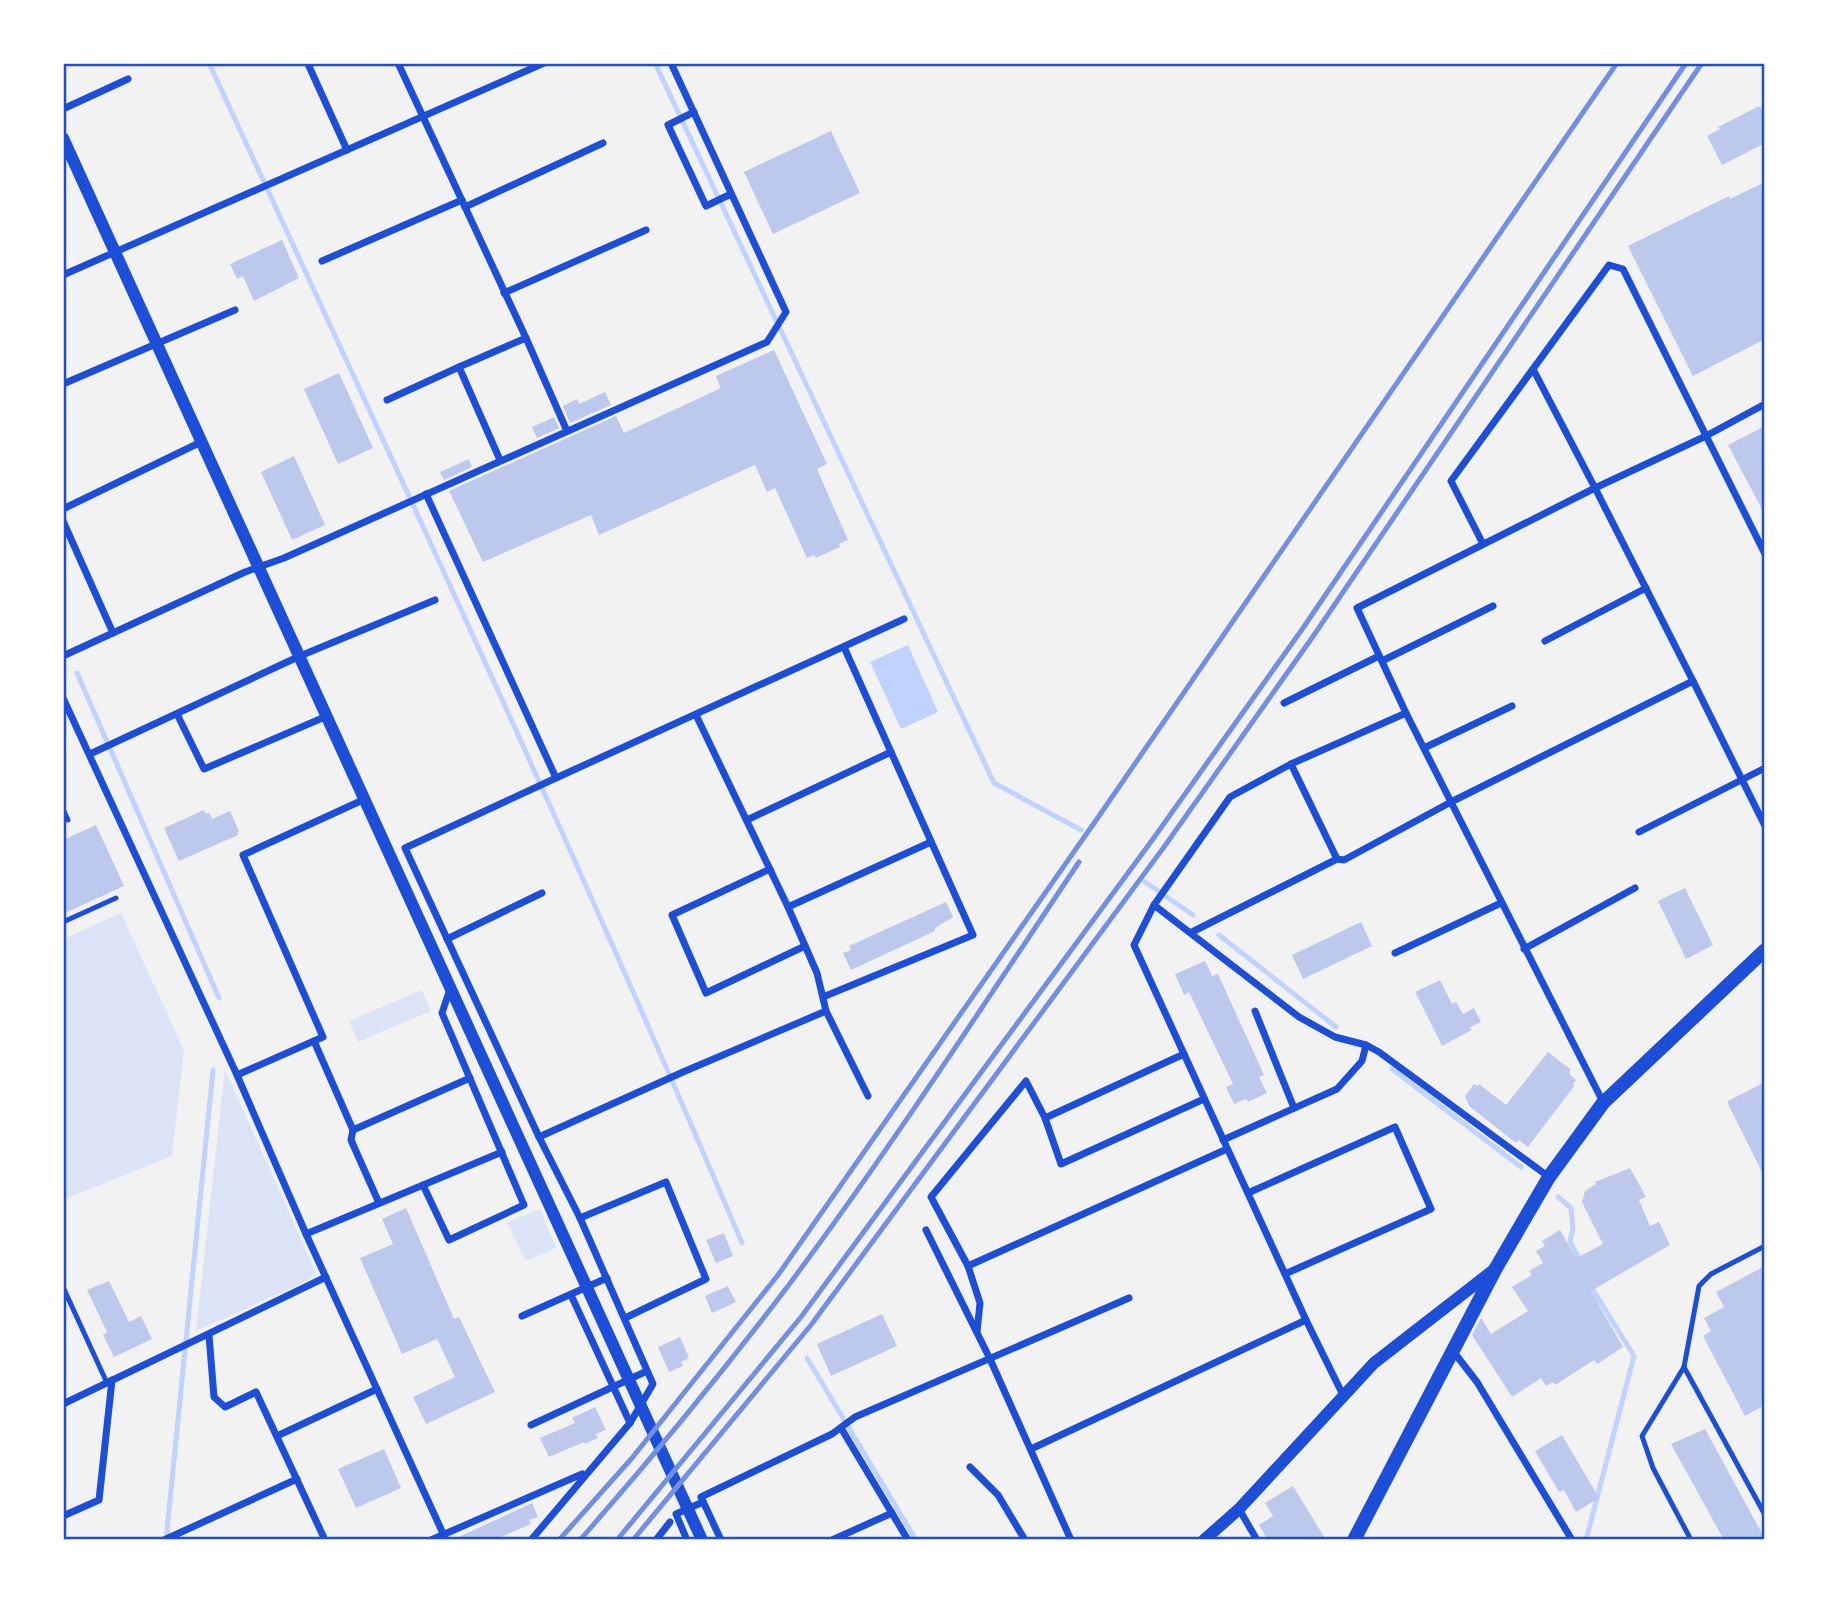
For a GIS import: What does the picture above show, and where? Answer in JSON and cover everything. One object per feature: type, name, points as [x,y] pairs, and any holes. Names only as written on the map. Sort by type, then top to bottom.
[{"type":"main road","points":[[1354,1540],[1496,1268],[1549,1177],[1603,1103],[1765,950]]},
{"type":"street","points":[[398,63],[526,338],[566,431]]},
{"type":"street","points":[[63,275],[544,63]]},
{"type":"street","points":[[63,656],[767,342],[786,312],[671,63]]},
{"type":"street","points":[[308,64],[347,150]]},
{"type":"street","points":[[63,110],[128,79]]},
{"type":"street","points":[[694,112],[668,125],[706,206],[731,194]]},
{"type":"street","points":[[63,138],[702,1540]]},
{"type":"street","points":[[322,261],[603,143]]},
{"type":"street","points":[[504,293],[646,230]]},
{"type":"street","points":[[1483,544],[1451,481],[1609,265],[1623,269],[1765,554]]},
{"type":"street","points":[[63,384],[235,310]]},
{"type":"street","points":[[387,400],[526,338]]},
{"type":"street","points":[[459,367],[500,460]]},
{"type":"street","points":[[1533,369],[1765,826]]},
{"type":"street","points":[[1603,1103],[1406,713],[1357,608],[1595,488],[1706,436],[1765,404]]},
{"type":"street","points":[[63,509],[201,442]]},
{"type":"street","points":[[422,496],[556,778]]},
{"type":"street","points":[[63,522],[113,633]]},
{"type":"street","points":[[1545,641],[1646,587]]},
{"type":"street","points":[[90,754],[300,656],[435,600]]},
{"type":"street","points":[[1284,703],[1493,606]]},
{"type":"street","points":[[531,1540],[630,1423],[653,1384],[580,1219],[405,848],[904,619]]},
{"type":"street","points":[[824,997],[972,935],[844,647]]},
{"type":"street","points":[[1192,932],[1337,859],[1344,860],[1451,802],[1693,681]]},
{"type":"street","points":[[63,698],[237,1075],[306,1234],[445,1537]]},
{"type":"street","points":[[1424,748],[1511,706]]},
{"type":"street","points":[[1343,1395],[1134,945],[1154,905],[1230,797],[1292,764],[1406,713]]},
{"type":"street","points":[[177,714],[204,769],[327,716]]},
{"type":"street","points":[[696,715],[788,907],[817,973],[826,1011],[868,1096]]},
{"type":"street","points":[[747,820],[891,752]]},
{"type":"street","points":[[1292,764],[1337,859]]},
{"type":"street","points":[[1639,832],[1765,768]]},
{"type":"street","points":[[237,1075],[323,1037],[243,855],[365,799]]},
{"type":"street","points":[[788,907],[931,842]]},
{"type":"street","points":[[770,869],[672,915],[706,992],[805,946]]},
{"type":"street","points":[[1524,948],[1634,888]]},
{"type":"street","points":[[447,939],[542,893]]},
{"type":"street","points":[[1395,953],[1501,903]]},
{"type":"street","points":[[1154,905],[1299,1017],[1335,1037],[1366,1045],[1379,1052],[1549,1177]]},
{"type":"street","points":[[423,1185],[449,1240],[524,1205],[442,1013],[450,988]]},
{"type":"street","points":[[539,1137],[826,1011]]},
{"type":"street","points":[[1255,1011],[1294,1108]]},
{"type":"street","points":[[314,1041],[353,1130],[351,1140],[379,1203]]},
{"type":"street","points":[[1223,1140],[1337,1089],[1362,1061],[1366,1045]]},
{"type":"street","points":[[1045,1118],[1184,1054]]},
{"type":"street","points":[[353,1130],[470,1078]]},
{"type":"street","points":[[977,1332],[980,1303],[968,1266],[931,1197],[1026,1081],[1045,1118],[1061,1164],[1204,1099]]},
{"type":"street","points":[[1248,1193],[1395,1128],[1431,1209],[1285,1274]]},
{"type":"street","points":[[968,1266],[1227,1149]]},
{"type":"street","points":[[306,1234],[502,1152]]},
{"type":"street","points":[[580,1219],[666,1182],[706,1279],[625,1318]]},
{"type":"street","points":[[926,1230],[990,1359],[1069,1539]]},
{"type":"street","points":[[1204,1540],[1239,1509],[1374,1363],[1496,1268]]},
{"type":"street","points":[[63,1404],[177,1347],[195,1342],[326,1278]]},
{"type":"street","points":[[522,1316],[607,1278]]},
{"type":"street","points":[[571,1295],[630,1423]]},
{"type":"street","points":[[721,1540],[701,1497],[832,1434],[850,1420],[1129,1298]]},
{"type":"street","points":[[1031,1449],[1306,1320]]},
{"type":"street","points":[[209,1335],[214,1397],[225,1407],[256,1392],[325,1540]]},
{"type":"street","points":[[1453,1351],[1477,1382],[1572,1540]]},
{"type":"street","points":[[531,1425],[647,1371]]},
{"type":"street","points":[[63,1516],[99,1500],[110,1382]]},
{"type":"street","points":[[277,1436],[376,1389]]},
{"type":"street","points":[[842,1427],[908,1540]]},
{"type":"street","points":[[970,1467],[998,1496],[1025,1540]]},
{"type":"street","points":[[431,1540],[445,1537],[586,1472]]},
{"type":"street","points":[[163,1540],[296,1479]]},
{"type":"street","points":[[687,1540],[676,1514],[704,1502]]},
{"type":"street","points":[[1239,1509],[1257,1540]]},
{"type":"street","points":[[832,1540],[892,1513]]},
{"type":"street","points":[[656,1540],[670,1522]]},
{"type":"lane","points":[[63,809],[68,820]]},
{"type":"lane","points":[[63,922],[116,898]]},
{"type":"lane","points":[[1690,1540],[1653,1468],[1642,1436],[1684,1367],[1699,1286],[1711,1274],[1765,1246]]},
{"type":"lane","points":[[63,1286],[110,1382]]},
{"type":"lane","points":[[1684,1367],[1765,1515]]},
{"type":"shaded area","points":[[121,913],[184,1050],[172,1156],[63,1200],[63,939]]},
{"type":"shaded area","points":[[422,990],[431,1011],[358,1042],[349,1021]]},
{"type":"shaded area","points":[[225,1069],[316,1273],[309,1280],[196,1331]]},
{"type":"shaded area","points":[[540,1209],[556,1248],[526,1261],[507,1222]]},
{"type":"water","points":[[908,645],[938,712],[901,729],[870,662]]},
{"type":"building","points":[[1759,106],[1765,106],[1765,143],[1722,165],[1707,136],[1720,129],[1718,127]]},
{"type":"building","points":[[831,131],[860,193],[773,234],[744,172]]},
{"type":"building","points":[[1765,182],[1765,339],[1693,376],[1628,246],[1729,196],[1730,199]]},
{"type":"building","points":[[282,240],[299,278],[254,301],[243,276],[237,279],[230,264]]},
{"type":"building","points":[[774,350],[827,464],[817,469],[848,540],[839,544],[840,547],[816,558],[814,555],[807,558],[775,488],[767,492],[755,465],[599,535],[591,515],[483,562],[449,491],[616,416],[624,433],[719,389],[716,376]]},
{"type":"building","points":[[339,373],[373,448],[338,464],[304,389]]},
{"type":"building","points":[[605,392],[611,405],[570,423],[563,406],[577,399],[579,404]]},
{"type":"building","points":[[554,417],[559,428],[537,438],[532,427]]},
{"type":"building","points":[[1765,426],[1765,515],[1728,445]]},
{"type":"building","points":[[294,456],[325,525],[292,540],[261,472]]},
{"type":"building","points":[[469,459],[472,467],[444,480],[440,472]]},
{"type":"building","points":[[204,810],[206,814],[209,812],[212,819],[230,811],[239,831],[238,835],[179,861],[164,828]]},
{"type":"building","points":[[96,825],[124,886],[63,914],[63,840]]},
{"type":"building","points":[[1685,888],[1713,945],[1686,959],[1658,901]]},
{"type":"building","points":[[946,902],[953,917],[935,928],[935,931],[851,970],[843,953],[851,950],[849,946]]},
{"type":"building","points":[[1361,922],[1372,946],[1303,979],[1292,955]]},
{"type":"building","points":[[1205,961],[1212,976],[1218,974],[1264,1075],[1259,1077],[1267,1093],[1248,1102],[1246,1099],[1234,1104],[1226,1087],[1233,1084],[1189,992],[1184,995],[1175,974]]},
{"type":"building","points":[[1440,980],[1452,1004],[1456,1002],[1463,1014],[1474,1008],[1481,1022],[1442,1046],[1415,992]]},
{"type":"building","points":[[1548,1052],[1570,1069],[1570,1075],[1576,1080],[1573,1084],[1575,1085],[1528,1147],[1519,1140],[1516,1143],[1469,1106],[1465,1096],[1474,1084],[1479,1084],[1506,1105]]},
{"type":"building","points":[[1765,1082],[1765,1178],[1728,1101]]},
{"type":"building","points":[[1630,1168],[1646,1197],[1639,1200],[1650,1226],[1659,1222],[1670,1245],[1591,1291],[1623,1347],[1597,1364],[1594,1360],[1555,1385],[1553,1382],[1546,1386],[1541,1378],[1512,1397],[1472,1335],[1481,1318],[1491,1334],[1528,1311],[1512,1287],[1532,1275],[1529,1271],[1543,1263],[1536,1251],[1545,1246],[1542,1241],[1560,1230],[1576,1258],[1603,1244],[1582,1202],[1585,1191],[1596,1184],[1595,1182]]},
{"type":"building","points":[[406,1208],[454,1319],[459,1317],[495,1392],[426,1424],[413,1397],[455,1377],[437,1339],[402,1354],[360,1258],[393,1244],[382,1219]]},
{"type":"building","points":[[724,1233],[733,1256],[716,1263],[706,1240]]},
{"type":"building","points":[[1765,1266],[1765,1405],[1745,1416],[1703,1336],[1711,1331],[1704,1318],[1724,1307],[1716,1292]]},
{"type":"building","points":[[109,1281],[129,1322],[141,1316],[152,1339],[114,1357],[103,1335],[107,1332],[87,1290]]},
{"type":"building","points":[[728,1286],[736,1302],[712,1313],[705,1296]]},
{"type":"building","points":[[882,1314],[897,1346],[831,1376],[817,1344]]},
{"type":"building","points":[[680,1337],[689,1358],[681,1362],[683,1366],[669,1372],[658,1347]]},
{"type":"building","points":[[595,1407],[606,1430],[596,1434],[598,1438],[549,1457],[540,1438],[575,1423],[572,1418]]},
{"type":"building","points":[[1705,1429],[1765,1540],[1724,1540],[1671,1444]]},
{"type":"building","points":[[1562,1435],[1599,1498],[1576,1512],[1564,1490],[1559,1492],[1535,1451]]},
{"type":"building","points":[[384,1449],[401,1488],[356,1508],[338,1469]]},
{"type":"building","points":[[1293,1486],[1326,1540],[1268,1540],[1259,1525],[1273,1516],[1265,1503]]},
{"type":"building","points":[[532,1503],[538,1517],[529,1520],[531,1524],[494,1540],[452,1540]]},
{"type":"waterway","points":[[209,63],[547,799],[742,1243]]},
{"type":"waterway","points":[[655,63],[994,783],[1081,830]]},
{"type":"waterway","points":[[77,673],[219,998]]},
{"type":"waterway","points":[[1145,882],[1193,915]]},
{"type":"waterway","points":[[1219,935],[1336,1027]]},
{"type":"waterway","points":[[1392,1069],[1521,1167]]},
{"type":"waterway","points":[[166,1540],[213,1070]]},
{"type":"waterway","points":[[1558,1197],[1571,1208],[1573,1229],[1570,1241],[1581,1263]]},
{"type":"waterway","points":[[1586,1540],[1634,1356],[1590,1285]]},
{"type":"waterway","points":[[807,1358],[916,1540]]},
{"type":"railway","points":[[559,1540],[632,1458],[778,1275],[1099,816],[1617,63]]},
{"type":"railway","points":[[617,1540],[801,1317],[1153,839],[1303,628],[1686,63]]},
{"type":"railway","points":[[633,1540],[811,1325],[1164,847],[1314,635],[1702,63]]},
{"type":"railway","points":[[580,1540],[686,1415],[788,1286],[900,1129],[1079,862]]}]
